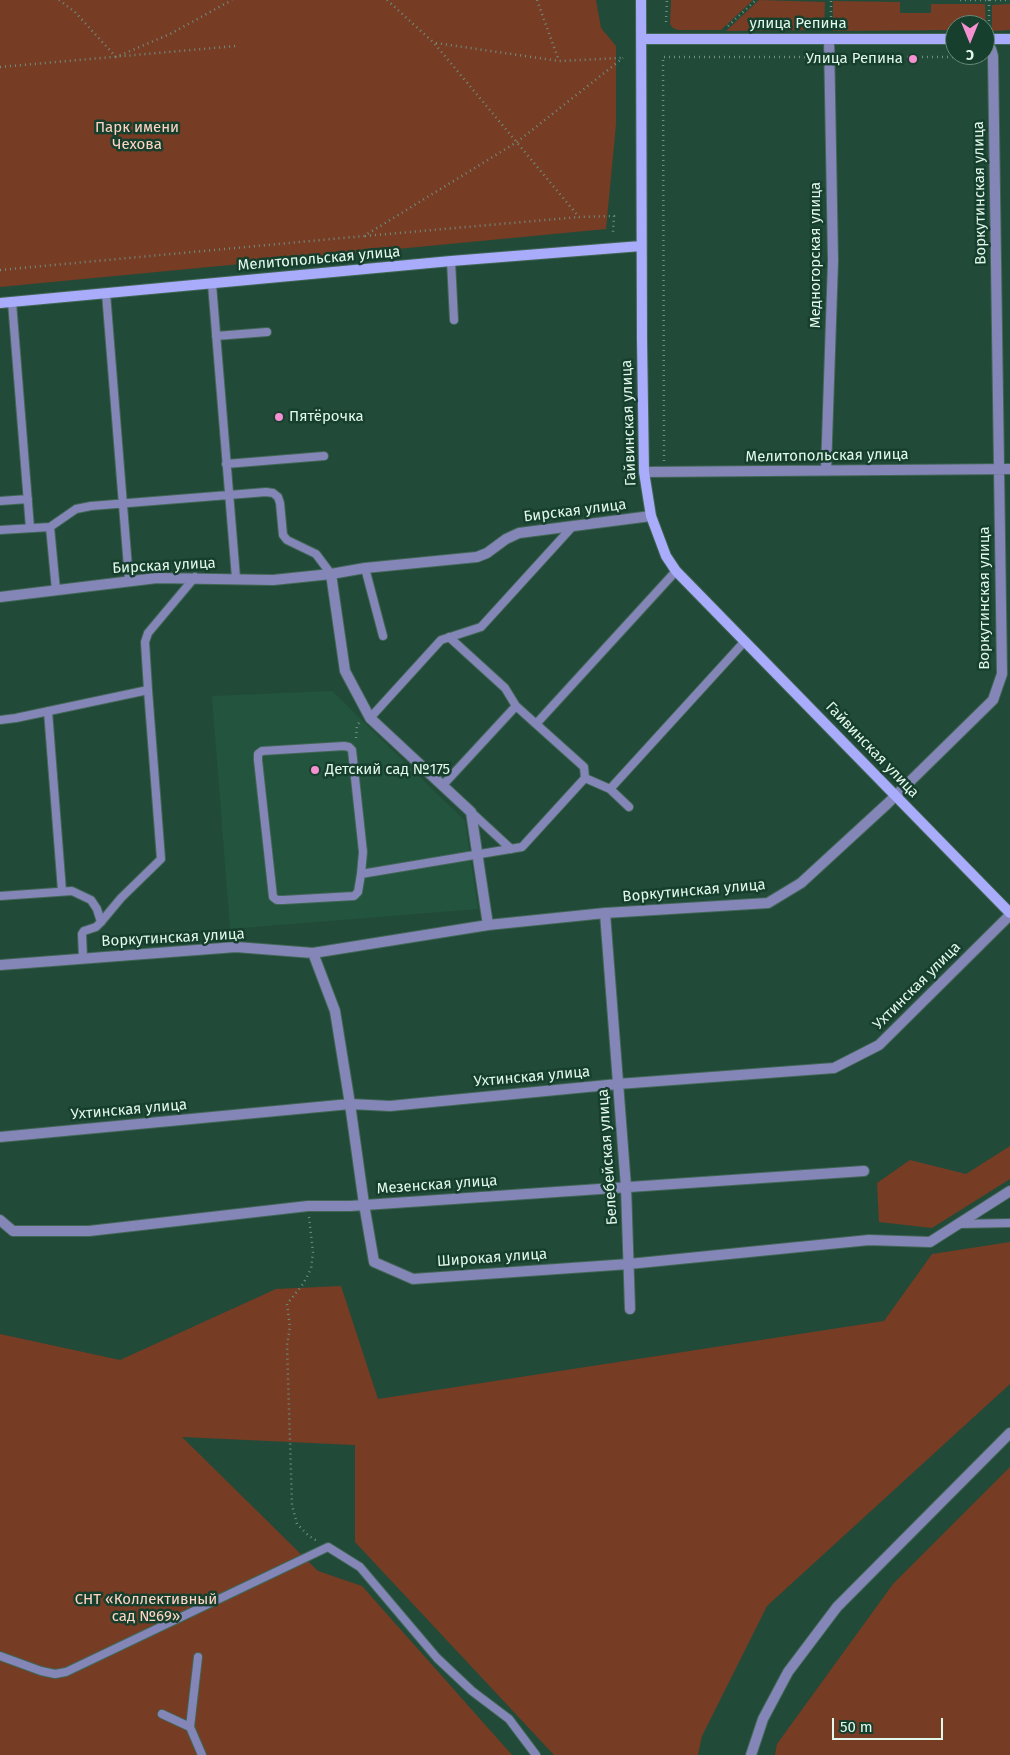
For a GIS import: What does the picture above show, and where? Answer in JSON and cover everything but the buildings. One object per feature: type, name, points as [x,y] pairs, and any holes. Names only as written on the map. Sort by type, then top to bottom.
[{"type":"main road","name":"Гайвинская улица","points":[[641,0],[641,246],[644,472],[650,516],[666,556],[676,570],[1010,914]]},
{"type":"main road","points":[[995,36],[1010,39]]},
{"type":"main road","name":"улица Репина","points":[[641,39],[945,39]]},
{"type":"main road","name":"Мелитопольская улица","points":[[0,303],[641,246]]},
{"type":"street","name":"Медногорская улица","points":[[826,470],[833,262],[828,39]]},
{"type":"street","name":"Воркутинская улица","points":[[0,964],[236,947],[313,953],[488,925],[605,913],[768,904],[801,883],[993,700],[1002,674],[1005,469],[993,65]]},
{"type":"street","name":"Мелитопольская улица","points":[[644,472],[1005,469]]},
{"type":"street","name":"Бирская улица","points":[[0,597],[129,580],[195,577],[273,580],[331,574],[365,568],[476,557],[487,553],[506,539],[519,533],[650,516]]},
{"type":"street","points":[[331,574],[345,671],[366,719],[443,785],[471,812],[488,925]]},
{"type":"street","name":"Белебейская улица","points":[[605,913],[626,1187],[630,1309]]},
{"type":"street","name":"Ухтинская улица","points":[[0,1138],[350,1104],[390,1106],[618,1084],[834,1068],[879,1045],[1010,914]]},
{"type":"street","name":"Широкая улица","points":[[313,953],[334,1011],[374,1262],[413,1279],[629,1264],[869,1240],[930,1242],[958,1224]]},
{"type":"street","name":"Мезенская улица","points":[[0,1220],[13,1231],[89,1231],[308,1206],[364,1204],[864,1171]]},
{"type":"street","points":[[958,1224],[1010,1191]]},
{"type":"street","points":[[752,1755],[763,1719],[788,1672],[837,1606],[1010,1433]]},
{"type":"lane","points":[[451,262],[454,320]]},
{"type":"lane","points":[[212,284],[236,578]]},
{"type":"lane","points":[[106,293],[129,580]]},
{"type":"lane","points":[[12,302],[30,528]]},
{"type":"lane","points":[[216,336],[267,332]]},
{"type":"lane","points":[[226,464],[324,456]]},
{"type":"lane","points":[[0,530],[50,527],[83,507],[266,492],[274,493],[278,497],[283,535],[286,540],[316,554],[331,574]]},
{"type":"lane","points":[[0,501],[28,499]]},
{"type":"lane","points":[[366,719],[441,640],[481,627],[572,526]]},
{"type":"lane","points":[[50,527],[56,590]]},
{"type":"lane","points":[[365,568],[383,636]]},
{"type":"lane","points":[[536,724],[676,570]]},
{"type":"lane","points":[[83,958],[82,934],[84,931],[96,927],[102,922],[121,898],[162,859],[145,642],[148,633],[195,577]]},
{"type":"lane","points":[[361,874],[522,847],[585,778],[584,767],[516,706],[505,688],[449,637]]},
{"type":"lane","points":[[610,789],[745,641]]},
{"type":"lane","points":[[0,720],[48,712],[148,690]]},
{"type":"lane","points":[[443,785],[516,706]]},
{"type":"lane","points":[[48,712],[62,891]]},
{"type":"lane","points":[[344,746],[351,749],[364,852],[361,874],[358,892],[354,896],[277,900],[273,896],[258,754],[268,750],[344,746]]},
{"type":"lane","points":[[585,778],[610,789],[629,807]]},
{"type":"lane","points":[[471,812],[511,849]]},
{"type":"lane","points":[[0,896],[72,891],[91,900],[102,922]]},
{"type":"lane","points":[[958,1224],[1010,1224]]},
{"type":"lane","points":[[0,1656],[41,1671],[55,1674],[66,1672],[328,1547],[360,1567],[437,1658],[472,1691],[509,1719],[536,1755]]},
{"type":"lane","points":[[198,1657],[190,1727],[202,1755]]},
{"type":"lane","points":[[162,1714],[190,1727]]},
{"type":"path","points":[[59,0],[75,12],[116,57]]},
{"type":"path","points":[[116,57],[170,34],[232,0]]},
{"type":"path","points":[[387,0],[434,43],[579,217]]},
{"type":"path","points":[[538,0],[559,61]]},
{"type":"path","points":[[666,22],[667,0]]},
{"type":"path","points":[[725,29],[756,0]]},
{"type":"path","points":[[831,28],[832,0]]},
{"type":"path","points":[[960,0],[1010,0]]},
{"type":"path","points":[[988,15],[989,0]]},
{"type":"path","points":[[364,236],[517,142],[623,58],[559,61],[434,43]]},
{"type":"path","points":[[0,66],[236,46]]},
{"type":"path","points":[[663,57],[664,473]]},
{"type":"path","points":[[0,270],[579,217],[614,216],[613,232]]},
{"type":"path","points":[[351,749],[356,743],[358,724],[366,719]]},
{"type":"path","points":[[308,1206],[313,1252],[310,1269],[303,1284],[287,1304],[290,1327],[287,1345],[292,1505],[297,1524],[309,1536],[328,1547]]},
{"type":"shaded area","name":"Детский сад №175","points":[[332,691],[465,821],[478,909],[230,929],[212,696]]},
{"type":"green space","name":"Парк имени Чехова","points":[[0,0],[596,0],[601,28],[616,46],[616,125],[606,229],[0,287]]},
{"type":"green space","points":[[671,0],[753,0],[721,30],[678,30],[670,24]]},
{"type":"green space","points":[[759,0],[825,2],[824,30],[726,31]]},
{"type":"green space","points":[[833,1],[900,2],[900,13],[931,13],[931,4],[985,4],[985,15],[945,15],[945,30],[833,31]]},
{"type":"green space","points":[[1010,4],[1010,30],[995,31],[995,15],[992,15],[992,5]]},
{"type":"green space","points":[[1010,1146],[1010,1179],[932,1228],[879,1222],[877,1183],[910,1160],[966,1174]]},
{"type":"green space","name":"СНТ «Коллективный сад №69»","points":[[1010,1242],[1010,1384],[767,1606],[702,1736],[698,1755],[554,1755],[355,1542],[355,1445],[182,1437],[318,1571],[362,1586],[512,1755],[0,1755],[0,1334],[120,1360],[276,1289],[341,1286],[378,1399],[884,1321],[932,1254]]},
{"type":"green space","points":[[1010,1467],[1010,1755],[775,1755],[777,1744],[893,1584]]},
{"type":"place","name":"Улица Репина","points":[[913,59]]},
{"type":"place","name":"Пятёрочка","points":[[279,417]]},
{"type":"place","name":"Детский сад №175","points":[[315,770]]}]
